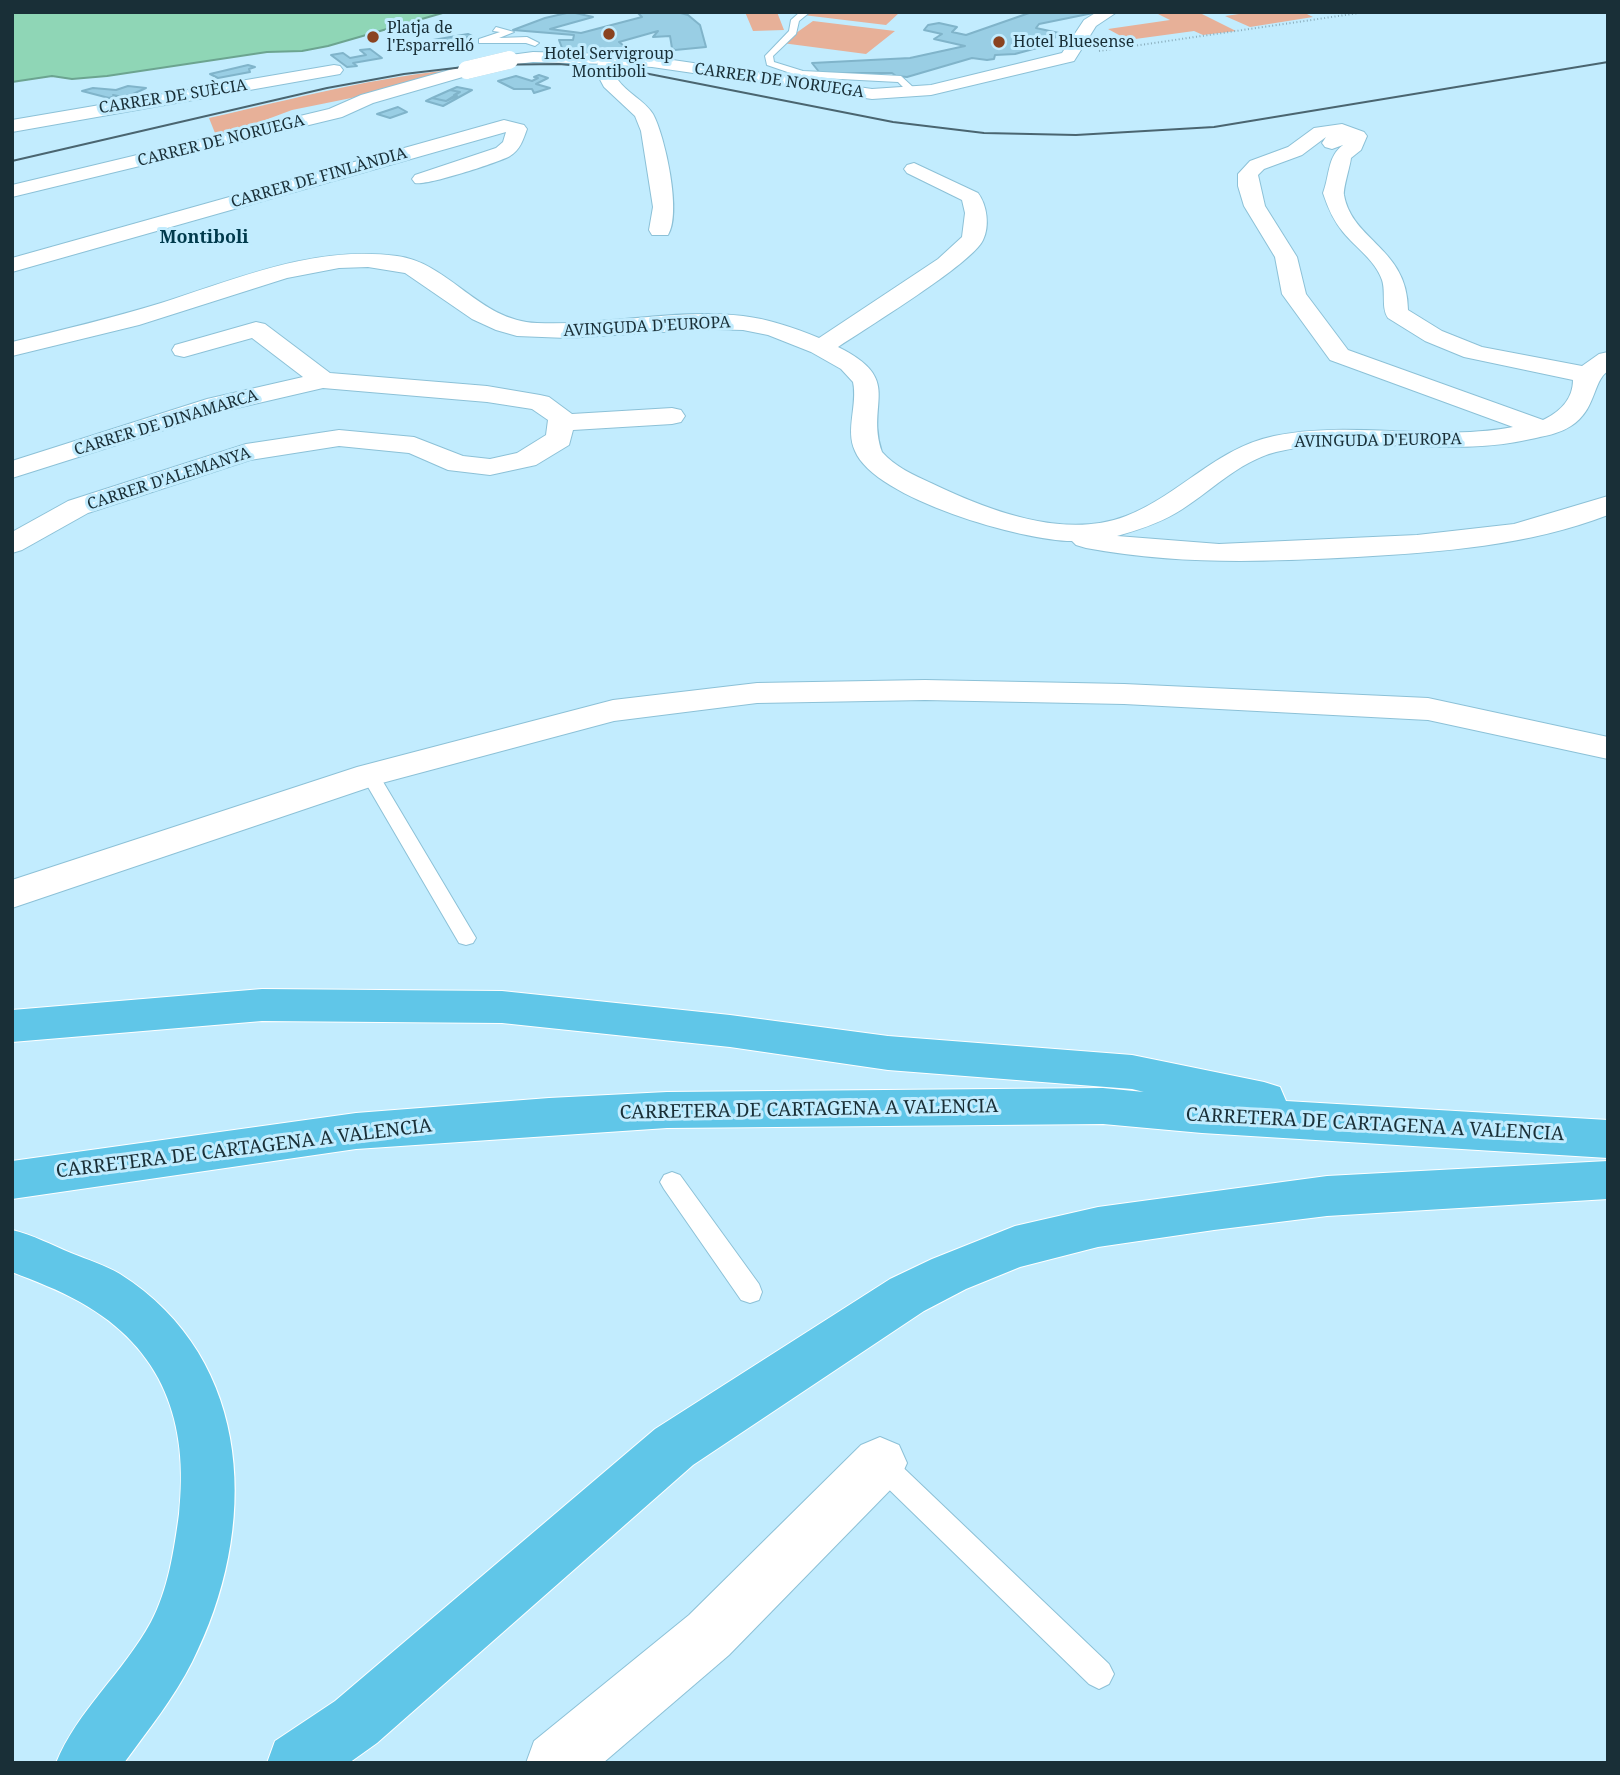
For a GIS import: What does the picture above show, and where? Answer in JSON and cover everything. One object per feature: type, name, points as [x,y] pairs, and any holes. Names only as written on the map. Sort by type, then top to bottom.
[{"type":"highway","points":[[12,1026],[261,1004],[502,1007],[718,1029],[888,1053],[1132,1072],[1254,1097],[1329,1121]]},
{"type":"highway","name":"CARRETERA DE CARTAGENA A VALENCIA","points":[[12,1180],[356,1132],[549,1115],[654,1110],[1103,1106],[1202,1115],[1608,1139]]},
{"type":"highway","points":[[297,1763],[356,1722],[674,1447],[907,1294],[949,1274],[1015,1247],[1086,1230],[1214,1210],[1327,1196],[1608,1180]]},
{"type":"highway","points":[[12,1251],[103,1289],[137,1317],[169,1350],[192,1388],[204,1445],[207,1496],[204,1537],[195,1584],[180,1624],[154,1673],[86,1763]]},
{"type":"street","points":[[1068,57],[1090,23],[1110,12]]},
{"type":"street","points":[[521,51],[555,45],[557,54]]},
{"type":"street","name":"CARRER DE NORUEGA","points":[[12,191],[335,113],[368,99],[473,69],[521,51],[557,54],[607,65],[702,69],[851,93],[931,90],[1068,57]]},
{"type":"street","points":[[607,65],[610,83],[643,114],[651,131],[664,207],[660,230]]},
{"type":"street","name":"CARRER DE SUÈCIA","points":[[12,126],[334,70]]},
{"type":"street","name":"CARRER DE FINLÀNDIA","points":[[12,265],[488,130],[504,126],[517,129],[512,144],[503,152],[422,179]]},
{"type":"street","points":[[1541,428],[1331,350],[1320,327],[1298,304],[1286,255],[1250,201],[1248,174],[1257,166],[1295,151],[1321,132],[1350,131],[1357,136],[1341,156],[1338,180],[1333,193],[1342,215],[1377,253],[1390,274],[1398,299],[1396,313],[1452,346],[1501,359],[1562,366],[1587,376]]},
{"type":"street","points":[[820,348],[946,264],[973,239],[976,213],[971,197],[914,169]]},
{"type":"street","name":"AVINGUDA D'EUROPA","points":[[12,349],[117,324],[304,267],[362,260],[412,266],[482,316],[501,326],[523,330],[556,331],[697,322],[763,326],[820,348],[854,367],[864,377],[868,387],[865,442],[874,465],[970,511],[1054,532],[1109,529],[1144,519],[1166,507],[1225,463],[1251,450],[1282,443],[1340,439],[1465,440],[1516,435],[1541,428],[1560,422],[1580,402],[1587,376],[1608,359]]},
{"type":"street","points":[[184,350],[256,328],[323,380]]},
{"type":"street","name":"CARRER DE DINAMARCA","points":[[12,470],[216,405],[323,380],[487,394],[540,403],[561,417],[560,423]]},
{"type":"street","points":[[560,423],[672,416]]},
{"type":"street","name":"CARRER D'ALEMANYA","points":[[12,544],[78,507],[246,452],[339,438],[414,445],[458,464],[490,467],[526,459],[559,439],[560,423]]},
{"type":"street","points":[[1054,532],[1143,549],[1194,555],[1243,554],[1443,543],[1505,536],[1549,526],[1608,505]]},
{"type":"street","points":[[12,894],[370,775],[613,710],[757,693],[925,690],[1097,693],[1428,709],[1608,748]]},
{"type":"street","points":[[556,1763],[709,1635],[880,1463]]},
{"type":"lane","points":[[806,12],[795,20],[793,32],[769,56],[770,63],[802,74],[901,79],[912,91]]},
{"type":"lane","points":[[496,29],[510,32],[482,41],[527,40],[521,51]]},
{"type":"lane","points":[[370,775],[466,938]]},
{"type":"lane","points":[[671,1182],[750,1292]]},
{"type":"lane","points":[[880,1463],[1099,1674]]},
{"type":"path","points":[[1068,57],[1366,12]]},
{"type":"shaded area","points":[[12,12],[446,12],[302,51],[267,52],[107,76],[72,79],[52,76],[12,82]]},
{"type":"shaded area","points":[[745,12],[777,12],[784,30],[753,31]]},
{"type":"shaded area","points":[[806,12],[899,13],[886,25],[803,15]]},
{"type":"shaded area","points":[[1198,12],[1236,31],[1203,35],[1194,31],[1128,40],[1108,29],[1170,20],[1158,14]]},
{"type":"shaded area","points":[[1253,12],[1303,12],[1313,17],[1250,27],[1225,16]]},
{"type":"shaded area","points":[[813,21],[895,31],[866,54],[782,43]]},
{"type":"shaded area","points":[[463,69],[366,95],[292,110],[217,138],[209,118],[367,83]]},
{"type":"building","name":"Hotel Servigroup Montiboli","points":[[571,12],[593,17],[550,29],[581,33],[642,17],[637,12],[677,12],[688,15],[700,25],[706,47],[675,50],[672,48],[670,36],[653,37],[658,31],[619,42],[628,49],[618,51],[620,54],[585,57],[582,53],[564,53],[559,40],[573,40],[574,35],[513,30]]},
{"type":"building","name":"Hotel Bluesense","points":[[1032,12],[1098,12],[1039,24],[1036,28],[1059,33],[1048,45],[1015,54],[995,55],[994,59],[972,58],[907,77],[892,73],[820,73],[812,63],[910,58],[965,46],[934,39],[942,34],[924,30],[928,25],[939,23],[957,27],[952,32],[966,35]]},
{"type":"building","points":[[468,34],[472,36],[467,37],[472,39],[441,44],[433,40]]},
{"type":"building","points":[[370,49],[382,58],[353,63],[357,66],[347,67],[331,55],[343,53],[350,58],[366,55],[360,50]]},
{"type":"building","points":[[248,65],[255,67],[249,69],[250,72],[218,78],[210,74]]},
{"type":"building","points":[[539,75],[548,78],[536,84],[550,88],[534,93],[532,89],[514,89],[498,81],[516,76],[532,81]]},
{"type":"building","points":[[128,86],[146,88],[123,97],[113,95],[116,96],[109,98],[82,91],[93,88],[116,90]]},
{"type":"building","points":[[457,87],[472,90],[443,106],[426,101],[432,98],[446,101],[457,96],[454,95],[460,92],[450,90]]},
{"type":"building","points":[[450,90],[460,92],[446,101],[432,98]]},
{"type":"building","points":[[398,107],[407,112],[390,118],[377,114]]},
{"type":"tram line","points":[[12,161],[327,88],[404,74],[481,65],[559,64],[634,71],[893,122],[984,133],[1076,135],[1214,127],[1608,62]]},
{"type":"place","name":"Hotel Servigroup Montiboli","points":[[609,34]]},
{"type":"place","name":"Platja de l'Esparrelló","points":[[373,37]]},
{"type":"place","name":"Hotel Bluesense","points":[[999,42]]},
{"type":"district","name":"Montiboli","points":[[204,238]]}]
